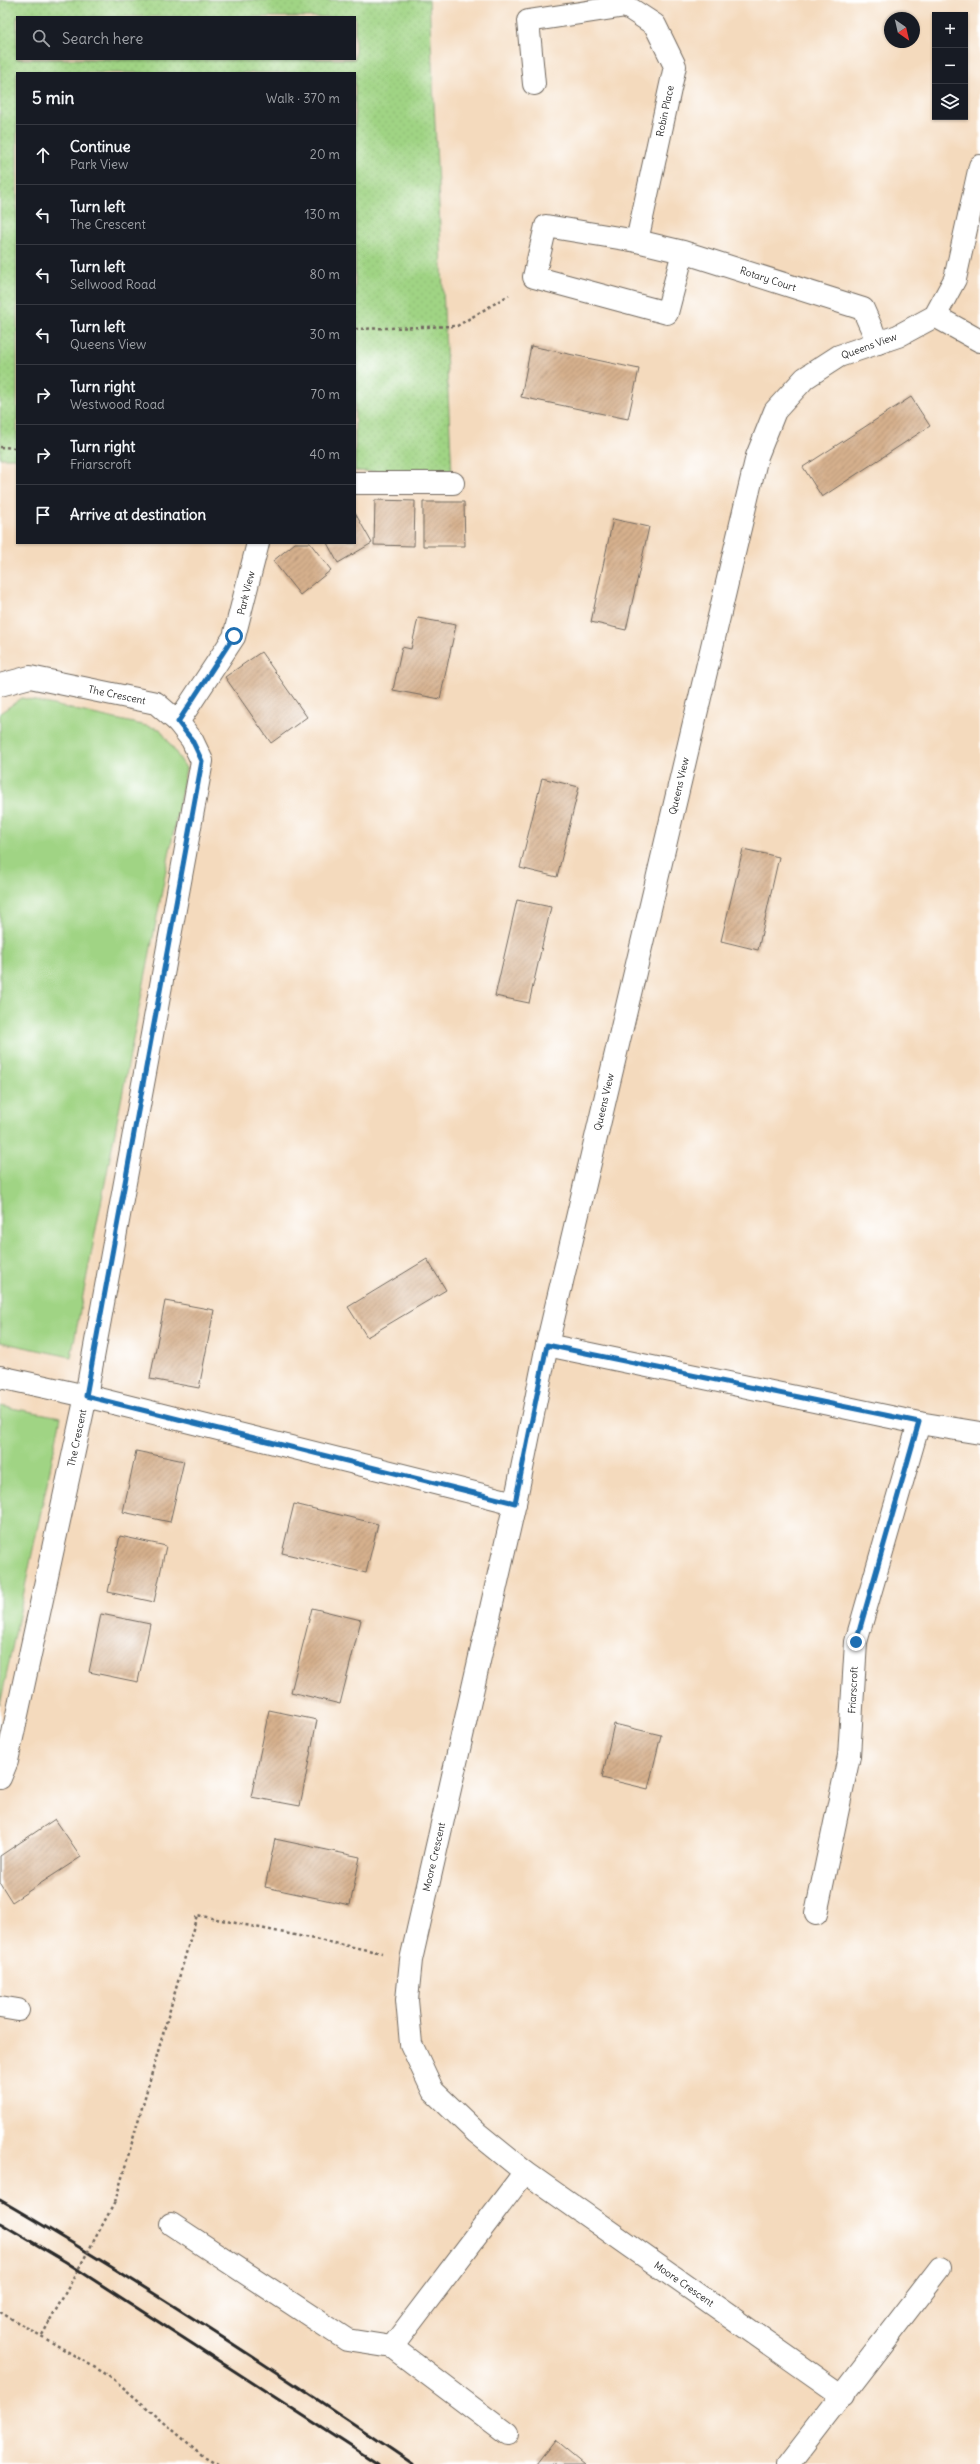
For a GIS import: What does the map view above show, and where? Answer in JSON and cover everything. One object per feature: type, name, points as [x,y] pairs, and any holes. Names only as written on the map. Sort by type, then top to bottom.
[{"type":"street","points":[[534,84],[528,21],[627,3]]},
{"type":"street","name":"Robin Place","points":[[627,3],[655,25],[675,66],[637,240]]},
{"type":"street","points":[[980,166],[955,279],[935,316],[980,341]]},
{"type":"street","name":"Rotary Court","points":[[534,277],[546,226],[637,240],[682,252],[862,310],[878,343]]},
{"type":"street","points":[[534,277],[667,313],[682,252]]},
{"type":"street","name":"Queens View","points":[[515,1503],[547,1345],[757,456],[775,411],[805,378],[839,356],[898,336],[935,316]]},
{"type":"street","points":[[356,483],[453,482]]},
{"type":"street","name":"Park View","points":[[178,722],[234,636],[258,544]]},
{"type":"street","name":"The Crescent","points":[[0,685],[30,677],[156,703],[178,722],[192,740],[202,761],[86,1396],[7,1761],[0,1778]]},
{"type":"street","points":[[547,1345],[919,1422],[980,1433]]},
{"type":"street","points":[[0,1377],[86,1396],[515,1503]]},
{"type":"street","name":"Friarscroft","points":[[816,1914],[850,1756],[856,1642],[919,1422]]},
{"type":"street","name":"Moore Crescent","points":[[515,1503],[411,1960],[408,2000],[411,2044],[433,2091],[478,2133],[525,2172],[843,2396]]},
{"type":"street","points":[[392,2347],[525,2172]]},
{"type":"street","points":[[171,2224],[348,2340],[392,2347],[507,2434]]},
{"type":"street","points":[[789,2464],[843,2396],[940,2268]]},
{"type":"path","points":[[356,329],[457,326],[485,311],[504,297],[528,288],[534,277]]},
{"type":"path","points":[[0,447],[16,448]]},
{"type":"path","points":[[42,2335],[115,2202],[197,1915],[411,1960]]},
{"type":"path","points":[[0,2312],[42,2335],[111,2377],[202,2455],[218,2464]]},
{"type":"green space","points":[[0,0],[429,0],[452,474],[356,471],[356,72],[16,72],[16,458],[0,458]]},
{"type":"green space","points":[[22,698],[160,729],[186,768],[71,1357],[0,1342],[0,713]]},
{"type":"green space","points":[[0,1406],[61,1417],[0,1705]]},
{"type":"building","points":[[531,346],[639,369],[628,419],[521,397]]},
{"type":"building","points":[[911,397],[930,426],[822,497],[803,467]]},
{"type":"building","points":[[375,500],[415,501],[414,546],[374,545]]},
{"type":"building","points":[[423,502],[464,502],[465,546],[423,546]]},
{"type":"building","points":[[356,515],[372,543],[338,563],[328,544],[356,544]]},
{"type":"building","points":[[613,519],[649,527],[626,630],[591,622]]},
{"type":"building","points":[[294,544],[311,544],[331,570],[300,595],[273,561]]},
{"type":"building","points":[[418,618],[456,625],[440,699],[393,690],[402,647],[411,649]]},
{"type":"building","points":[[261,652],[307,717],[271,743],[225,677]]},
{"type":"building","points":[[542,778],[579,787],[557,877],[520,868]]},
{"type":"building","points":[[743,849],[779,857],[758,950],[721,941]]},
{"type":"building","points":[[517,900],[551,907],[529,1003],[495,996]]},
{"type":"building","points":[[427,1259],[446,1290],[367,1337],[348,1307]]},
{"type":"building","points":[[165,1301],[214,1310],[199,1388],[150,1379]]},
{"type":"building","points":[[136,1451],[184,1461],[170,1522],[123,1512]]},
{"type":"building","points":[[294,1504],[378,1524],[366,1573],[282,1553]]},
{"type":"building","points":[[120,1536],[166,1546],[154,1602],[108,1592]]},
{"type":"building","points":[[312,1608],[361,1620],[340,1704],[291,1692]]},
{"type":"building","points":[[101,1614],[150,1624],[138,1682],[89,1672]]},
{"type":"building","points":[[269,1710],[317,1720],[300,1806],[251,1797]]},
{"type":"building","points":[[614,1724],[661,1735],[648,1789],[602,1778]]},
{"type":"building","points":[[55,1819],[81,1857],[12,1902],[0,1883],[0,1856]]},
{"type":"building","points":[[275,1839],[360,1857],[350,1905],[265,1887]]},
{"type":"building","points":[[555,2440],[584,2464],[536,2464]]},
{"type":"railway","points":[[0,2200],[53,2231],[209,2328],[413,2464]]},
{"type":"railway","points":[[0,2223],[66,2262],[378,2464]]},
{"type":"route","points":[[234,636],[178,722],[192,740],[202,761],[86,1396],[515,1503],[547,1345],[919,1422],[856,1642]]}]
